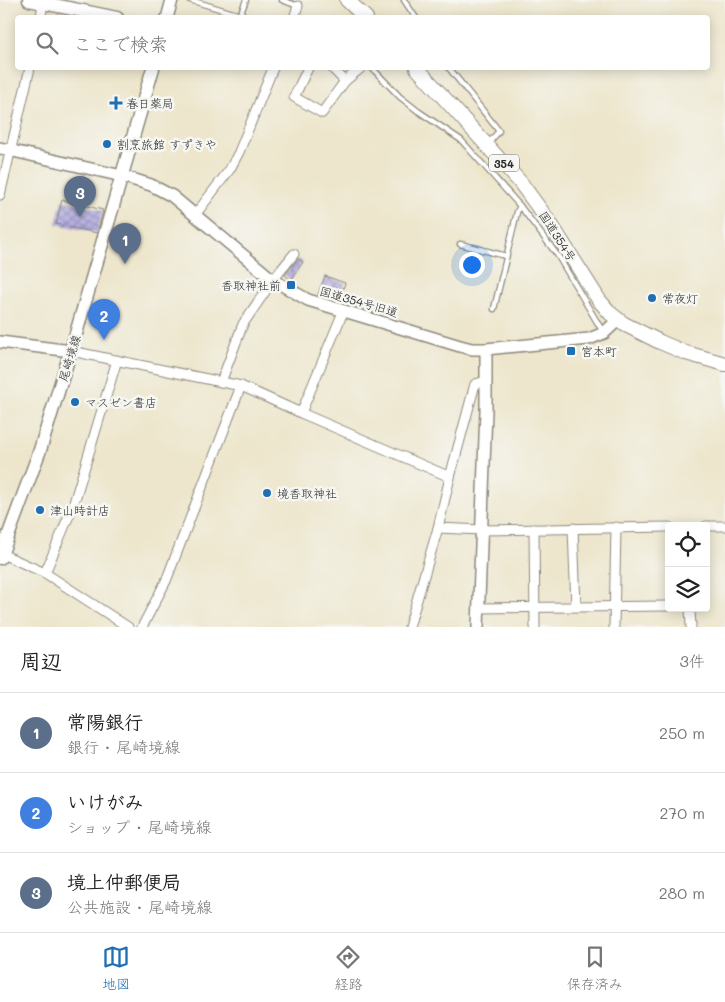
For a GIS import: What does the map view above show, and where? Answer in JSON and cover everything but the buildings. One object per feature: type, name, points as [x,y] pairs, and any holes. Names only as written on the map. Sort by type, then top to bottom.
[{"type":"highway","points":[[347,0],[363,15]]},
{"type":"highway","name":"国道354号","points":[[420,70],[488,145],[533,199],[599,300],[611,314],[618,320],[660,342],[686,353],[725,364]]},
{"type":"main road","points":[[29,0],[43,1],[104,15]]},
{"type":"main road","name":"尾崎境線","points":[[1,556],[30,482],[71,351],[152,70]]},
{"type":"street","points":[[169,15],[172,0]]},
{"type":"street","points":[[41,15],[43,1]]},
{"type":"street","points":[[295,15],[298,6]]},
{"type":"street","points":[[0,195],[5,148],[29,70]]},
{"type":"street","points":[[195,215],[230,169],[239,152],[272,70]]},
{"type":"street","points":[[307,70],[294,97],[322,113],[345,81],[359,70]]},
{"type":"street","points":[[334,70],[345,81]]},
{"type":"street","name":"国道354号旧道","points":[[5,148],[142,181],[161,189],[274,280],[308,300],[342,312],[472,349],[589,339],[604,334]]},
{"type":"street","points":[[221,382],[243,324],[294,254]]},
{"type":"street","points":[[301,413],[342,312]]},
{"type":"street","points":[[604,334],[618,320]]},
{"type":"street","points":[[0,342],[71,351],[241,386],[450,477]]},
{"type":"street","points":[[478,627],[486,349]]},
{"type":"street","points":[[46,573],[73,506],[117,360]]},
{"type":"street","points":[[409,627],[438,528],[475,384],[486,381]]},
{"type":"street","points":[[142,627],[166,581],[241,386]]},
{"type":"street","points":[[710,526],[725,526]]},
{"type":"street","points":[[614,627],[616,527]]},
{"type":"street","points":[[438,528],[482,530],[665,527]]},
{"type":"street","points":[[573,528],[576,607]]},
{"type":"street","points":[[534,529],[535,627]]},
{"type":"street","points":[[1,556],[46,573],[128,627]]},
{"type":"street","points":[[479,608],[665,606]]},
{"type":"street","points":[[690,612],[690,627]]},
{"type":"lane","points":[[190,0],[240,15],[246,0]]},
{"type":"lane","points":[[282,0],[298,6]]},
{"type":"lane","points":[[404,0],[414,15]]},
{"type":"lane","points":[[374,70],[400,97],[461,140],[520,206],[558,256],[604,334]]},
{"type":"lane","points":[[451,70],[499,131],[488,145]]},
{"type":"lane","points":[[494,310],[520,206]]},
{"type":"lane","points":[[460,244],[506,256]]},
{"type":"place","name":"春日薬局","points":[[116,103]]},
{"type":"place","name":"割烹旅館 すずきや","points":[[107,144]]},
{"type":"place","name":"境上仲郵便局","points":[[80,217]]},
{"type":"place","name":"常陽銀行","points":[[125,264]]},
{"type":"place","name":"香取神社前","points":[[291,285]]},
{"type":"place","name":"常夜灯","points":[[652,298]]},
{"type":"place","name":"いけがみ","points":[[104,340]]},
{"type":"place","name":"宮本町","points":[[571,351]]},
{"type":"place","name":"マスゼン書店","points":[[75,402]]},
{"type":"place","name":"境香取神社","points":[[267,493]]},
{"type":"place","name":"津山時計店","points":[[40,510]]}]
